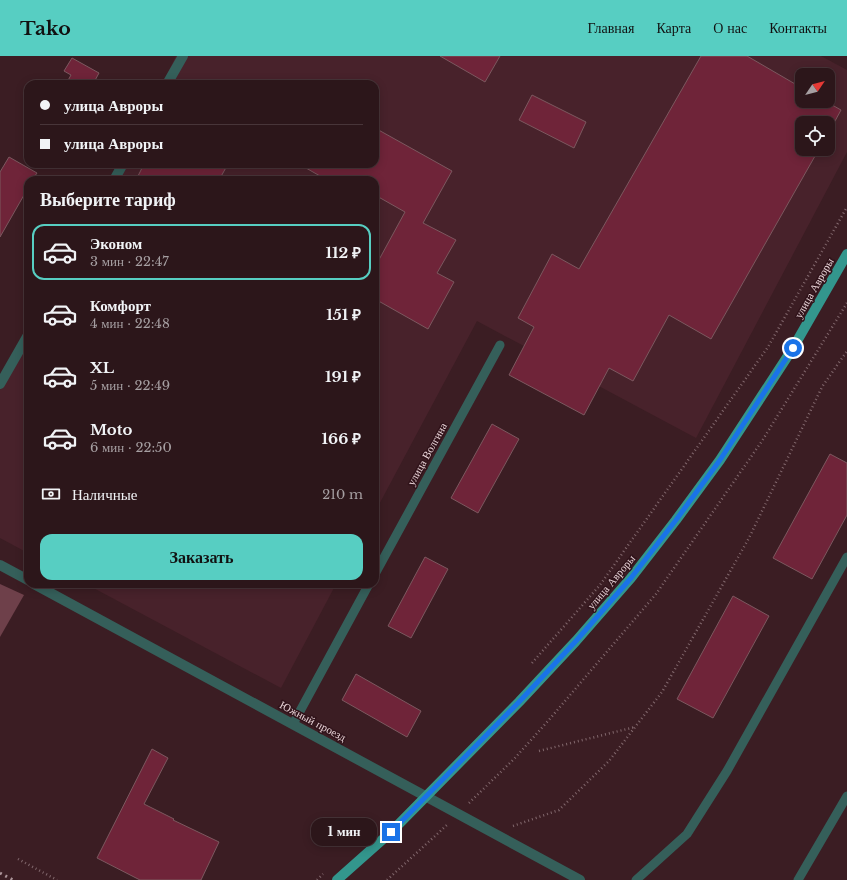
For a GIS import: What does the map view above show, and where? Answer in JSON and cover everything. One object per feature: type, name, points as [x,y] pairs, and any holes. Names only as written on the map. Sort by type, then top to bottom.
[{"type":"main road","name":"улица Авроры","points":[[337,880],[391,832],[519,702],[576,641],[631,578],[720,460],[793,348],[847,254]]},
{"type":"street","points":[[169,80],[183,56]]},
{"type":"street","points":[[0,384],[24,342]]},
{"type":"street","points":[[0,565],[24,578]]},
{"type":"street","name":"Южный проезд","points":[[41,588],[580,880]]},
{"type":"lane","name":"улица Волгина","points":[[379,567],[500,345]]},
{"type":"lane","points":[[636,880],[687,834],[727,771],[847,557]]},
{"type":"lane","points":[[293,724],[367,588]]},
{"type":"lane","points":[[798,880],[847,796]]},
{"type":"path","points":[[528,669],[600,585],[768,347],[847,207]]},
{"type":"path","points":[[548,721],[656,594],[762,441],[847,303]]},
{"type":"path","points":[[494,833],[559,810],[609,761],[662,692],[749,538],[822,387],[847,351]]},
{"type":"path","points":[[539,751],[635,727]]},
{"type":"path","points":[[18,859],[57,880]]},
{"type":"shaded area","points":[[176,56],[821,56],[847,70],[847,152],[696,438],[477,321],[379,505],[379,176],[113,176],[117,168],[379,168],[379,80],[164,80]]},
{"type":"shaded area","points":[[24,344],[24,551],[0,538],[0,389]]},
{"type":"shaded area","points":[[0,584],[24,595],[0,637]]},
{"type":"shaded area","points":[[94,588],[334,588],[281,688]]},
{"type":"building","points":[[440,56],[500,56],[485,82]]},
{"type":"building","points":[[701,56],[747,56],[795,84],[795,108],[835,108],[835,107],[841,110],[835,121],[835,116],[795,116],[795,156],[815,156],[711,339],[669,315],[633,381],[609,368],[584,415],[509,375],[534,327],[518,318],[552,254],[579,269]]},
{"type":"building","points":[[72,58],[99,73],[95,80],[68,80],[71,75],[64,71]]},
{"type":"building","points":[[532,95],[586,122],[574,148],[519,120]]},
{"type":"building","points":[[379,130],[452,171],[423,223],[456,240],[437,273],[454,282],[428,329],[379,301],[379,260],[405,212],[379,197],[379,176],[320,176],[306,168],[379,168]]},
{"type":"building","points":[[9,157],[24,166],[24,168],[28,168],[37,173],[35,176],[24,176],[24,195],[0,237],[0,172]]},
{"type":"building","points":[[142,168],[226,168],[221,176],[138,176]]},
{"type":"building","points":[[492,424],[519,439],[478,513],[451,498]]},
{"type":"building","points":[[830,454],[847,463],[847,515],[812,579],[773,558]]},
{"type":"building","points":[[425,557],[448,569],[411,638],[388,626]]},
{"type":"building","points":[[733,596],[769,616],[713,718],[677,699]]},
{"type":"building","points":[[356,674],[421,711],[407,737],[342,700]]},
{"type":"building","points":[[152,749],[168,758],[144,804],[219,842],[201,880],[140,880],[97,858]]},
{"type":"railway","points":[[0,873],[13,880]]},
{"type":"route","points":[[391,832],[519,702],[576,641],[631,578],[720,460],[793,348]]}]
